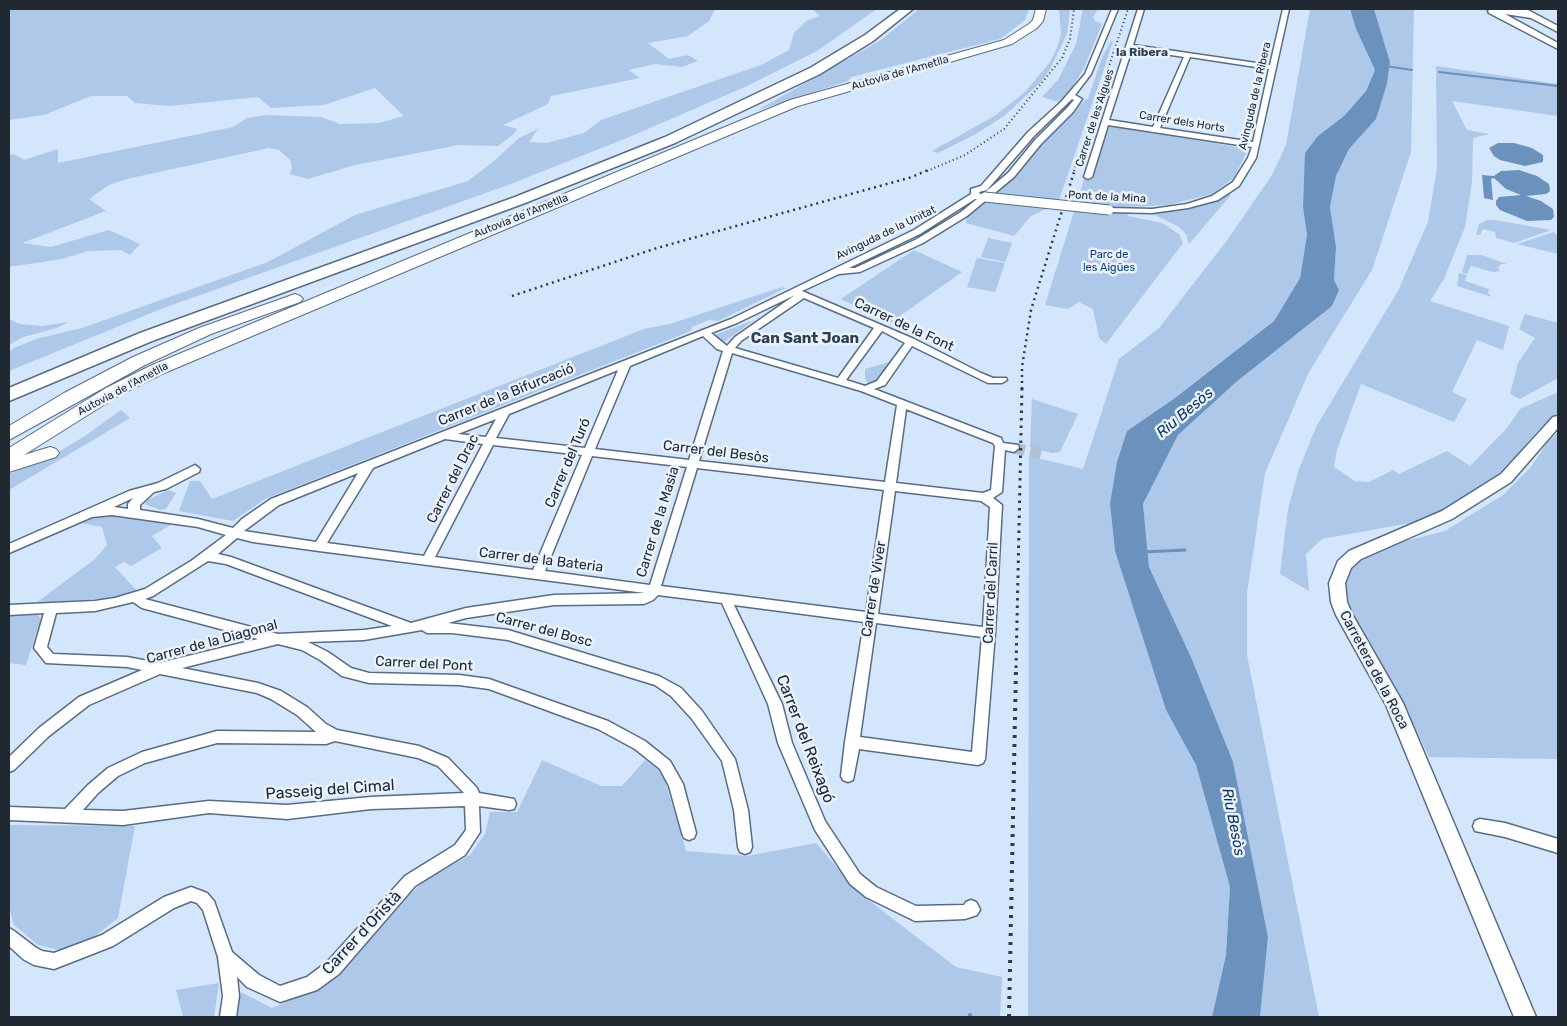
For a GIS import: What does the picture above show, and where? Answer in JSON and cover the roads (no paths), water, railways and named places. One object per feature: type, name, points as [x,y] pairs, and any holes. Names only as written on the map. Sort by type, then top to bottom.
[{"type":"highway","points":[[9,395],[19,379],[143,324],[504,194],[654,135],[740,97],[800,67],[853,36],[890,9]]},
{"type":"highway","points":[[19,379],[146,337],[520,200],[670,140],[815,71],[869,38],[907,9]]},
{"type":"highway","name":"Autovia de l'Ametlla","points":[[9,446],[94,392],[139,369],[313,294],[783,102],[1006,38],[1028,22],[1034,9]]},
{"type":"highway","name":"Autovia de l'Ametlla","points":[[9,456],[128,383],[207,348],[794,103],[1008,42],[1038,21],[1041,9]]},
{"type":"highway","points":[[9,434],[92,384],[161,350],[254,312],[313,294]]},
{"type":"highway","points":[[9,466],[99,409],[195,358],[207,348]]},
{"type":"street","name":"Avinguda de la Unitat","points":[[797,293],[830,273],[917,232],[973,196],[987,191],[1031,134],[1071,96],[1090,69],[1115,9]]},
{"type":"street","name":"Carrer de les Aigues","points":[[1088,177],[1141,9]]},
{"type":"street","name":"Avinguda de la Ribera","points":[[1236,184],[1252,158],[1256,145],[1286,9]]},
{"type":"street","points":[[1489,10],[1506,16],[1558,46]]},
{"type":"street","points":[[1506,16],[1516,10],[1558,28]]},
{"type":"street","points":[[1130,47],[1273,67]]},
{"type":"street","points":[[1156,129],[1188,55]]},
{"type":"street","name":"Avinguda de la Unitat","points":[[830,273],[862,268],[920,242],[964,214],[1011,174],[1038,142],[1070,110],[1078,99],[1071,96]]},
{"type":"street","name":"Carrer dels Horts","points":[[1105,122],[1256,145]]},
{"type":"street","name":"Pont de la Mina","points":[[1001,198],[1109,210],[1152,211],[1188,206],[1215,198],[1236,184]]},
{"type":"street","name":"Avinguda de la Unitat","points":[[987,191],[1001,198]]},
{"type":"street","points":[[728,350],[738,339],[797,293]]},
{"type":"street","name":"Carrer de la Font","points":[[797,293],[880,326],[992,381],[1002,380]]},
{"type":"street","name":"Carrer de la Bifurcació","points":[[9,610],[50,610],[95,606],[136,598],[166,584],[275,502],[734,321],[797,293]]},
{"type":"street","points":[[840,382],[880,326]]},
{"type":"street","points":[[704,332],[720,347],[728,350],[865,389],[1002,441],[1014,448]]},
{"type":"street","points":[[865,389],[881,383],[911,341]]},
{"type":"street","name":"Carrer de la Masia","points":[[653,590],[728,350]]},
{"type":"street","name":"Carrer del Turó","points":[[537,575],[626,363]]},
{"type":"street","name":"Carrer de Viver","points":[[848,776],[869,618],[902,403]]},
{"type":"street","name":"Carrer del Drac","points":[[427,561],[505,412]]},
{"type":"street","name":"Carretera de la Roca","points":[[1525,1017],[1394,703],[1344,615],[1339,602],[1337,583],[1344,565],[1355,555],[1447,515],[1500,482],[1558,420]]},
{"type":"street","name":"Carrer del Besòs","points":[[444,436],[984,497]]},
{"type":"street","points":[[984,497],[996,492],[1002,441]]},
{"type":"street","points":[[319,547],[369,465]]},
{"type":"street","points":[[9,549],[133,494],[150,490],[195,469]]},
{"type":"street","points":[[138,515],[134,512],[134,504],[150,490]]},
{"type":"street","name":"Carrer del Carril","points":[[852,742],[978,759],[989,633],[996,505],[984,497]]},
{"type":"street","name":"Carrer de la Bateria","points":[[91,513],[112,511],[198,523],[234,533],[319,547],[989,633]]},
{"type":"street","name":"Carrer del Bosc","points":[[205,556],[226,560],[384,620],[413,628],[452,628],[508,635],[608,665],[665,685],[676,692],[697,716],[728,759],[741,810],[745,847]]},
{"type":"street","name":"Carrer de la Diagonal","points":[[9,766],[44,732],[84,701],[160,668],[281,638],[364,635],[413,628],[466,613],[554,600],[644,599],[649,597],[653,590]]},
{"type":"street","name":"Carrer del Pont","points":[[136,598],[142,603],[281,638],[324,656],[348,672],[368,678],[460,680],[490,684],[603,725],[640,745],[665,766],[676,784],[689,833]]},
{"type":"street","name":"Carrer del Reixagó","points":[[728,599],[728,605],[775,704],[785,743],[824,832],[855,879],[871,892],[915,914],[965,912],[972,910],[971,908]]},
{"type":"street","points":[[50,610],[40,648],[50,659],[126,662],[258,688],[276,695],[302,711],[321,728],[335,735],[419,752],[443,762],[472,792],[473,799]]},
{"type":"street","points":[[68,816],[93,788],[113,772],[142,758],[217,738],[243,736],[326,738],[335,735]]},
{"type":"street","name":"Passeig del Cimal","points":[[9,814],[123,818],[209,807],[287,812],[371,803],[473,799],[509,804]]},
{"type":"street","name":"Carrer d'Oristà","points":[[9,936],[30,954],[40,959],[54,961],[108,940],[169,902],[191,894],[202,898],[209,906],[226,957],[253,981],[280,994],[311,984],[333,968],[410,881],[460,850],[473,832],[473,799]]},
{"type":"street","points":[[1480,826],[1505,830],[1558,846]]},
{"type":"street","points":[[226,957],[231,996],[228,1017]]},
{"type":"water","name":"Riu Besòs","points":[[1350,9],[1374,9],[1390,62],[1387,84],[1376,119],[1349,149],[1336,176],[1330,207],[1336,247],[1334,280],[1339,290],[1332,306],[1235,383],[1178,435],[1143,504],[1149,567],[1191,657],[1233,762],[1268,937],[1260,1017],[1212,1017],[1226,955],[1230,887],[1196,765],[1166,710],[1115,551],[1110,504],[1117,462],[1127,431],[1175,398],[1274,321],[1300,278],[1307,235],[1303,207],[1305,153],[1318,136],[1344,116],[1366,91],[1375,70],[1356,29]]},
{"type":"water","points":[[1498,143],[1514,143],[1532,148],[1543,155],[1543,162],[1525,166],[1500,160],[1494,156],[1489,148]]},
{"type":"water","points":[[1519,170],[1537,176],[1549,184],[1550,191],[1546,194],[1526,196],[1541,201],[1553,209],[1554,217],[1551,220],[1527,221],[1500,210],[1496,205],[1499,197],[1521,195],[1506,189],[1494,178],[1491,179],[1493,200],[1484,198],[1482,175],[1494,176],[1501,171]]},
{"type":"waterway","points":[[1386,66],[1412,70]]},
{"type":"waterway","points":[[1439,72],[1558,86]]},
{"type":"waterway","points":[[1143,552],[1185,550]]},
{"type":"tunnel","points":[[1014,448],[1045,455]]},
{"type":"railway","points":[[927,171],[965,155],[1004,129],[1062,58],[1070,39],[1074,9]]},
{"type":"railway","points":[[1074,171],[1128,9]]},
{"type":"railway","points":[[512,296],[657,248],[912,177],[930,169]]},
{"type":"railway","points":[[1022,387],[1022,367],[1031,310],[1075,169]]},
{"type":"railway","points":[[1016,668],[1022,387]]},
{"type":"railway","points":[[1009,1017],[1016,667]]},
{"type":"district","name":"la Ribera","points":[[1142,53]]},
{"type":"district","name":"Can Sant Joan","points":[[805,339]]},
{"type":"park label","name":"Parc de les Aigües","points":[[1109,261]]}]
